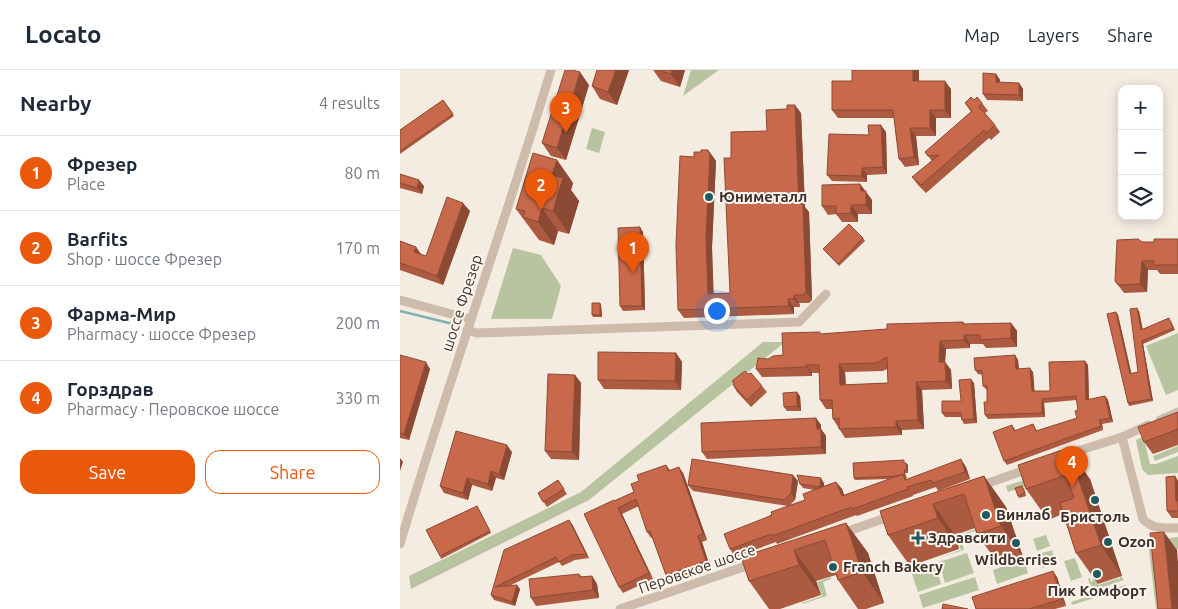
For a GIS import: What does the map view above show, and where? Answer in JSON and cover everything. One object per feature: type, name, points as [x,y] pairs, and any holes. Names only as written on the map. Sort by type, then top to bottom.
[{"type":"street","name":"шоссе Фрезер","points":[[400,544],[470,319],[551,70]]},
{"type":"street","points":[[467,330],[477,332],[799,322],[826,294]]},
{"type":"street","points":[[400,300],[470,319]]},
{"type":"street","points":[[1054,460],[1122,437],[1178,412]]},
{"type":"street","points":[[1122,437],[1143,519],[1148,525],[1154,527],[1178,528]]},
{"type":"street","points":[[969,490],[1036,466]]},
{"type":"street","points":[[830,537],[900,513]]},
{"type":"street","name":"Перовское шоссе","points":[[620,609],[762,561]]},
{"type":"green space","points":[[691,70],[719,70],[683,96]]},
{"type":"green space","points":[[592,128],[605,132],[599,153],[586,149]]},
{"type":"green space","points":[[513,248],[541,255],[561,286],[552,319],[491,319]]},
{"type":"green space","points":[[1178,333],[1178,390],[1166,395],[1146,346]]},
{"type":"green space","points":[[763,342],[785,342],[589,500],[411,589],[409,576],[581,492]]},
{"type":"green space","points":[[1146,435],[1144,440],[1150,464],[1156,464],[1178,456],[1178,473],[1148,475],[1142,469],[1136,440]]},
{"type":"green space","points":[[1178,446],[1178,452],[1155,461],[1153,456]]},
{"type":"green space","points":[[1027,479],[1029,485],[1008,492],[1006,486]]},
{"type":"green space","points":[[982,527],[979,530],[960,536],[964,550],[939,558],[961,550],[956,536]]},
{"type":"green space","points":[[1046,535],[1050,546],[1037,551],[1033,539]]},
{"type":"green space","points":[[1178,537],[1178,550],[1162,550],[1167,609],[1156,609],[1148,542]]},
{"type":"green space","points":[[1053,550],[1052,552],[1058,564],[1053,565],[1050,562],[1050,566],[1048,563],[1043,568],[1038,554]]},
{"type":"green space","points":[[967,553],[974,573],[945,583],[939,562]]},
{"type":"green space","points":[[1075,558],[1082,577],[1071,581],[1064,561]]},
{"type":"green space","points":[[1024,559],[1028,573],[997,584],[993,570]]},
{"type":"green space","points":[[935,564],[941,584],[918,592],[911,571]]},
{"type":"green space","points":[[831,577],[831,579],[823,582],[827,596],[802,604],[822,596],[817,582]]},
{"type":"green space","points":[[975,577],[979,590],[923,608],[919,595]]},
{"type":"green space","points":[[1092,577],[1095,577],[1098,585],[1119,578],[1120,581],[1120,577],[1124,580],[1092,591],[1088,579],[1090,578],[1091,582],[1093,581]]},
{"type":"green space","points":[[1125,585],[1126,587],[1123,589],[1072,605],[1071,602]]},
{"type":"building","points":[[565,70],[580,72],[557,148],[542,143]]},
{"type":"building","points":[[597,70],[616,70],[608,92],[592,86]]},
{"type":"building","points":[[657,70],[672,70],[671,74]]},
{"type":"building","points":[[852,70],[913,70],[913,81],[945,81],[945,110],[930,110],[930,128],[910,128],[914,157],[899,159],[893,110],[832,110],[832,81],[852,81]]},
{"type":"building","points":[[983,73],[996,74],[996,82],[1019,83],[1019,95],[983,94]]},
{"type":"building","points":[[971,97],[974,100],[977,97],[982,103],[979,107],[995,125],[986,133],[984,130],[921,185],[912,177],[939,155],[928,156],[925,152],[972,111],[965,103]]},
{"type":"building","points":[[443,100],[453,114],[400,151],[400,130]]},
{"type":"building","points":[[787,105],[795,105],[799,204],[803,204],[806,292],[803,295],[794,295],[794,299],[788,299],[789,306],[678,310],[676,245],[680,156],[694,157],[694,152],[701,152],[701,150],[708,150],[710,153],[706,239],[708,294],[730,293],[724,158],[731,158],[731,132],[767,131],[766,110],[787,109]]},
{"type":"building","points":[[868,125],[881,125],[883,167],[862,168],[862,176],[827,175],[829,134],[869,135]]},
{"type":"building","points":[[533,153],[557,160],[552,175],[563,178],[553,211],[542,208],[538,222],[523,217],[525,211],[516,209]]},
{"type":"building","points":[[400,174],[419,180],[417,188],[400,183]]},
{"type":"building","points":[[860,184],[861,191],[866,191],[866,205],[851,205],[851,213],[836,214],[836,206],[822,206],[822,185]]},
{"type":"building","points":[[447,197],[463,203],[437,276],[400,263],[400,241],[416,247],[414,252],[426,256]]},
{"type":"building","points":[[849,224],[863,238],[838,264],[823,249]]},
{"type":"building","points":[[640,227],[642,306],[620,306],[618,228]]},
{"type":"building","points":[[1138,239],[1142,242],[1154,242],[1154,239],[1178,239],[1178,265],[1154,265],[1154,261],[1142,261],[1140,284],[1118,285],[1115,281],[1117,240]]},
{"type":"building","points":[[592,303],[600,303],[600,315],[592,315]]},
{"type":"building","points":[[1137,308],[1141,330],[1169,318],[1173,328],[1142,341],[1151,399],[1128,403],[1107,314],[1116,312],[1130,374],[1138,372],[1130,309]]},
{"type":"building","points":[[1011,323],[1011,338],[980,340],[980,335],[964,335],[964,340],[940,341],[939,362],[945,362],[946,381],[916,382],[918,420],[896,421],[896,427],[839,429],[839,418],[833,419],[832,400],[820,400],[819,365],[756,369],[758,358],[768,359],[773,356],[783,355],[782,333],[820,332],[820,334],[887,329],[887,324]],"holes":[[[887,357],[888,383],[840,385],[839,364],[877,363]]]},
{"type":"building","points":[[598,352],[676,353],[675,381],[598,380]]},
{"type":"building","points":[[400,355],[426,362],[404,434],[400,433]]},
{"type":"building","points":[[1015,355],[1016,369],[1030,368],[1032,391],[1050,391],[1049,362],[1085,361],[1086,400],[1105,396],[1110,418],[1099,420],[1101,426],[1004,461],[993,432],[1012,425],[1014,431],[1033,424],[1036,431],[1077,418],[1075,411],[1078,410],[1076,396],[1042,399],[1042,413],[985,415],[984,402],[987,402],[987,386],[983,386],[982,371],[975,370],[974,358]]},
{"type":"building","points":[[745,371],[748,374],[751,373],[762,386],[747,400],[733,385],[732,381]]},
{"type":"building","points":[[548,374],[575,375],[572,452],[545,451]]},
{"type":"building","points":[[971,379],[974,419],[962,420],[961,413],[942,413],[942,401],[961,401],[959,380]]},
{"type":"building","points":[[797,392],[797,406],[784,407],[783,393]]},
{"type":"building","points":[[1178,412],[1178,429],[1144,442],[1138,427]]},
{"type":"building","points":[[816,418],[817,429],[821,429],[821,447],[702,452],[701,423]]},
{"type":"building","points":[[456,431],[507,445],[499,474],[491,471],[488,484],[467,478],[463,493],[440,486]]},
{"type":"building","points":[[1068,448],[1101,545],[1076,553],[1060,503],[1074,498],[1066,475],[1026,489],[1018,465]]},
{"type":"building","points":[[692,459],[793,475],[791,493],[784,500],[688,485]]},
{"type":"building","points":[[961,459],[965,472],[933,483],[931,480],[907,487],[908,489],[852,509],[851,507],[772,536],[771,534],[730,549],[724,534],[772,515],[771,512],[805,500],[803,494],[836,482],[842,496],[903,474],[905,480]]},
{"type":"building","points":[[904,460],[907,470],[904,470],[905,476],[903,474],[898,476],[854,478],[853,463]]},
{"type":"building","points":[[666,465],[668,471],[679,467],[703,534],[698,536],[706,561],[666,575],[650,531],[647,532],[636,499],[618,508],[649,573],[619,587],[584,514],[634,492],[631,484],[639,481],[637,475]]},
{"type":"building","points":[[797,475],[821,478],[820,487],[800,484]]},
{"type":"building","points":[[984,476],[1001,526],[977,534],[964,494],[933,504],[938,518],[888,535],[880,511]]},
{"type":"building","points":[[1175,476],[1178,511],[1167,511],[1166,477]]},
{"type":"building","points":[[558,480],[564,489],[543,502],[538,493]]},
{"type":"building","points":[[1022,486],[1025,493],[1018,496],[1015,488]]},
{"type":"building","points":[[477,506],[490,531],[440,556],[426,530]]},
{"type":"building","points":[[569,520],[586,554],[572,555],[559,562],[556,557],[495,587],[517,585],[512,602],[491,595],[504,550]]},
{"type":"building","points":[[846,523],[862,572],[838,580],[825,540],[794,550],[799,565],[749,581],[741,557]]},
{"type":"building","points":[[1164,532],[1172,609],[1158,609],[1150,533]]},
{"type":"building","points":[[1053,571],[1062,599],[1029,609],[976,609],[972,597]]},
{"type":"building","points":[[579,574],[580,577],[592,576],[593,590],[531,598],[529,579]]},
{"type":"building","points":[[943,604],[968,609],[942,609]]},
{"type":"waterway","points":[[400,311],[457,325]]},
{"type":"place","name":"Фарма-Мир","points":[[566,133]]},
{"type":"place","name":"Юниметалл","points":[[709,197]]},
{"type":"place","name":"Barfits","points":[[541,210]]},
{"type":"place","name":"Фрезер","points":[[633,273]]},
{"type":"place","name":"Горздрав","points":[[1072,487]]},
{"type":"place","name":"Бристоль","points":[[1095,500]]},
{"type":"place","name":"Винлаб","points":[[986,515]]},
{"type":"place","name":"Здравсити","points":[[918,538]]},
{"type":"place","name":"Ozon","points":[[1108,542]]},
{"type":"place","name":"Wildberries","points":[[1016,543]]},
{"type":"place","name":"Franch Bakery","points":[[833,567]]},
{"type":"place","name":"Пик Комфорт","points":[[1097,574]]}]
